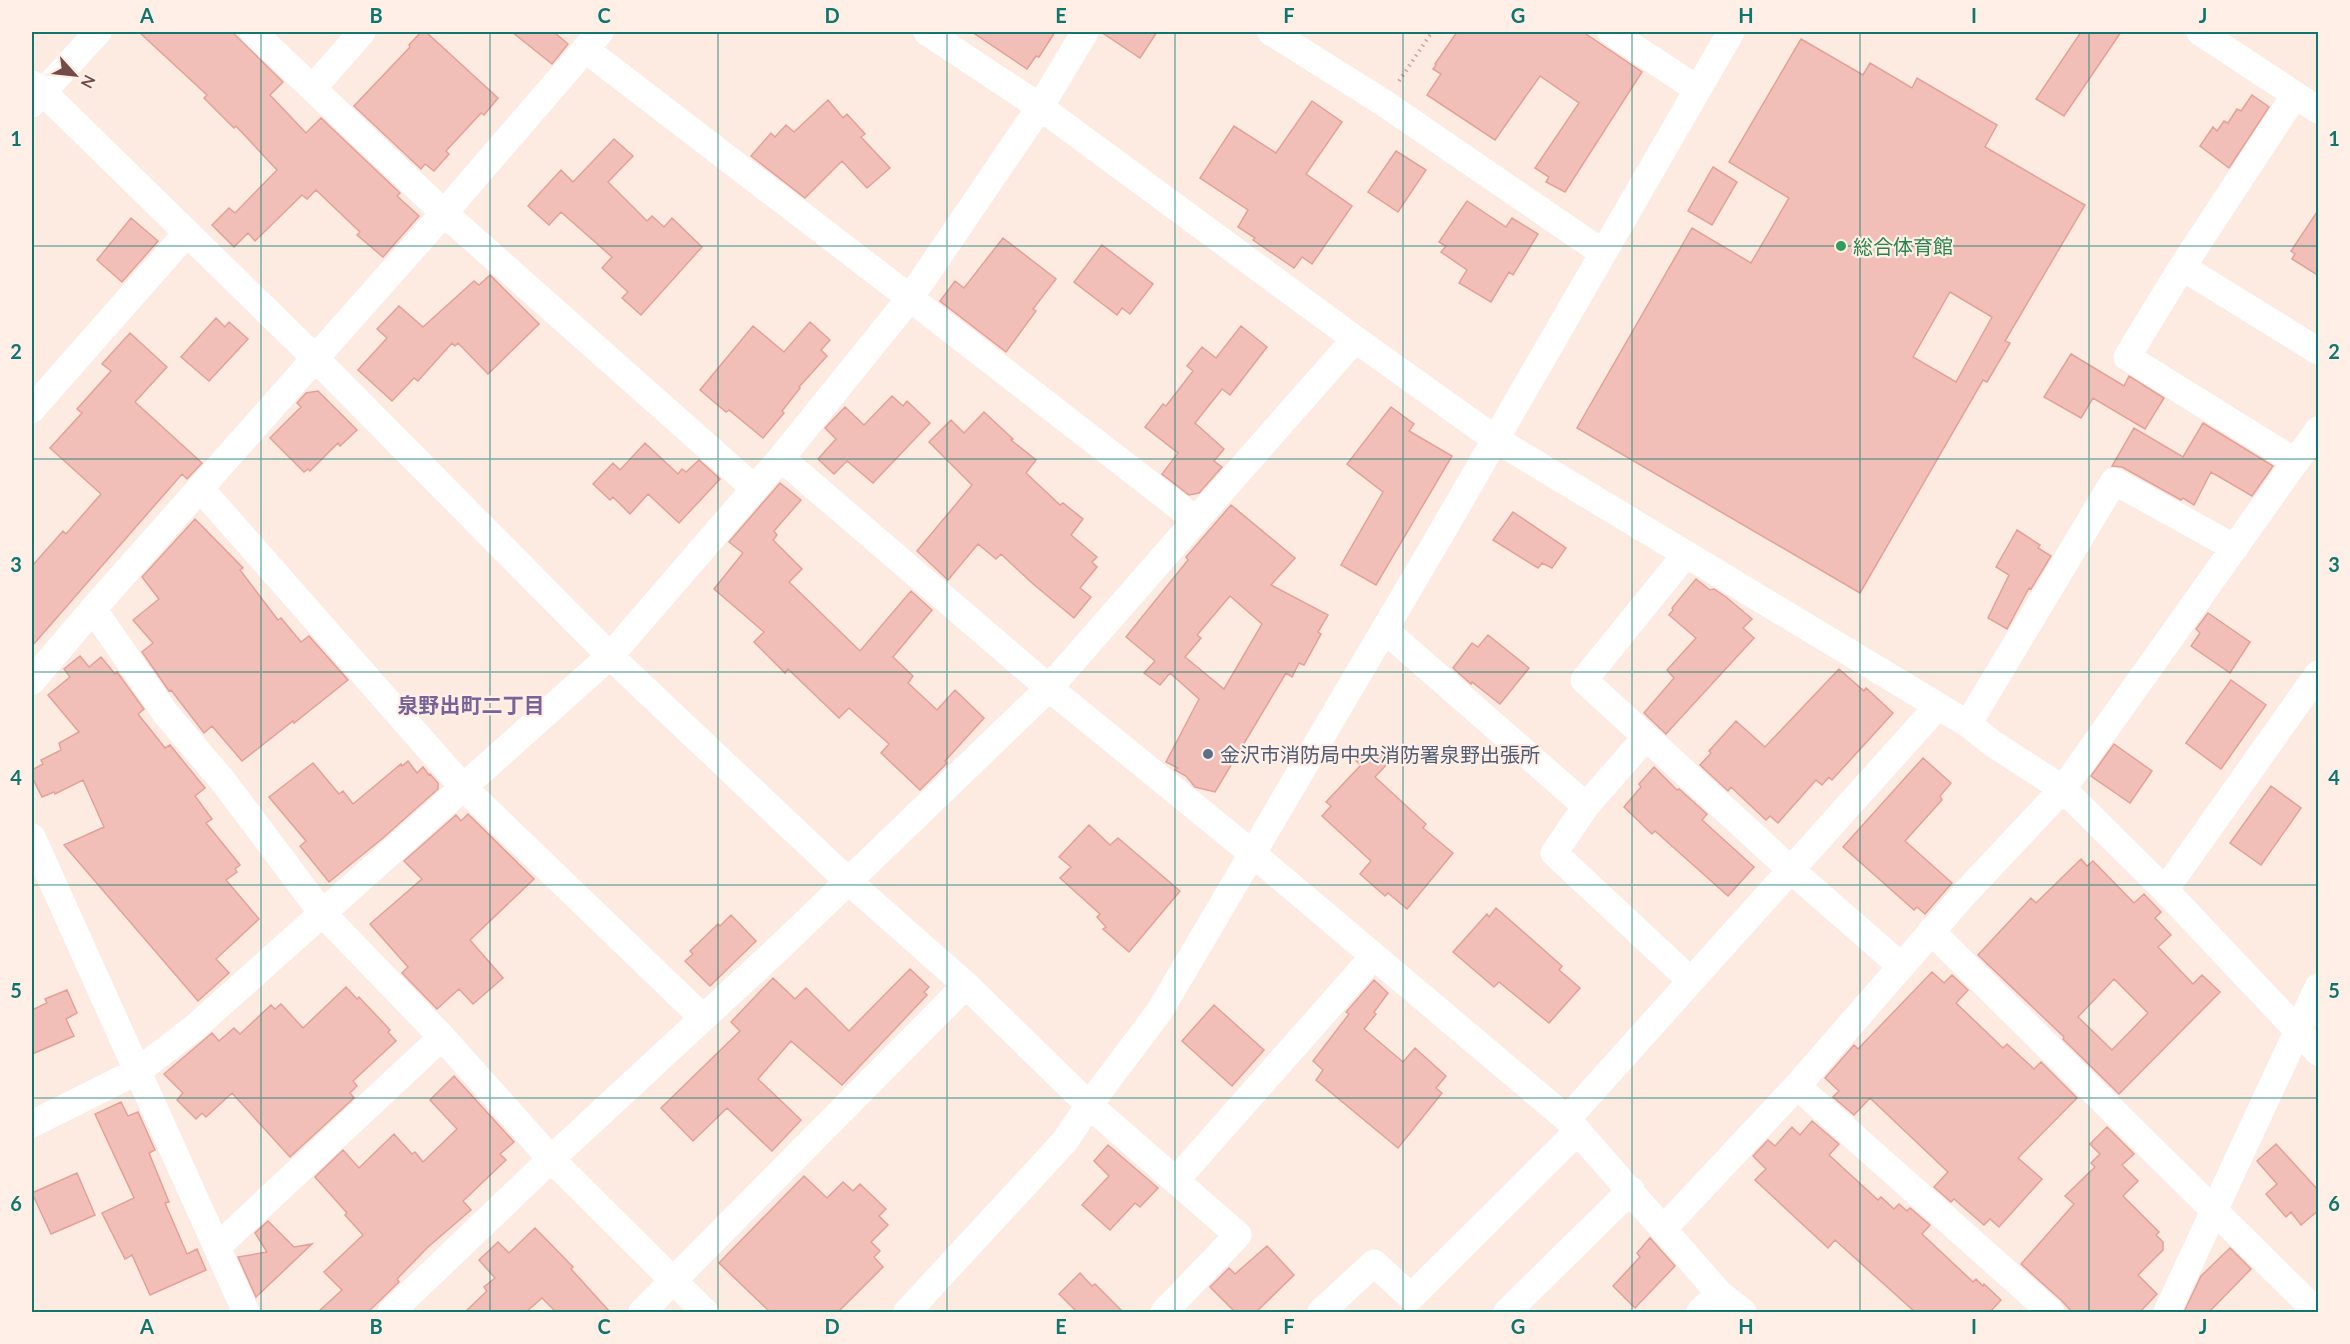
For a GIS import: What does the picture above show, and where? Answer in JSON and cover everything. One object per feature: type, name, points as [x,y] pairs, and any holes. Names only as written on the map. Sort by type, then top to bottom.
[{"type":"street","points":[[98,32],[35,93],[187,233],[315,358],[610,656],[847,880],[966,985],[1089,1105],[1238,1235],[1164,1312]]},
{"type":"street","points":[[253,32],[444,213],[754,488]]},
{"type":"street","points":[[313,88],[362,32]]},
{"type":"street","points":[[927,32],[1040,107],[1495,439],[1968,724],[1992,743],[2063,789],[2165,890],[2319,1052]]},
{"type":"street","points":[[32,1124],[138,1071],[194,1028],[610,656],[781,458],[910,298],[1040,107],[1085,32]]},
{"type":"street","points":[[1271,32],[1384,103],[1603,253]]},
{"type":"street","points":[[1611,32],[1697,89]]},
{"type":"street","points":[[907,1312],[1065,1141],[1089,1105],[1160,1012],[1385,630],[1731,32]]},
{"type":"street","points":[[2200,32],[2319,111]]},
{"type":"street","points":[[32,681],[444,213],[592,40],[910,298],[1196,520]]},
{"type":"street","points":[[2295,95],[2182,267],[2127,357],[2296,462]]},
{"type":"street","points":[[32,409],[187,233]]},
{"type":"street","points":[[2182,267],[2319,351]]},
{"type":"street","points":[[391,1312],[551,1159],[782,945],[1049,688],[1355,339]]},
{"type":"street","points":[[1664,1228],[1797,1086],[1931,931],[2063,789],[2319,430]]},
{"type":"street","points":[[781,458],[1049,688],[1253,854],[1573,1125],[1719,1293],[1743,1312]]},
{"type":"street","points":[[1968,724],[2114,481],[2235,548]]},
{"type":"street","points":[[200,488],[463,787],[704,1018]]},
{"type":"street","points":[[1686,554],[1584,680],[1791,870],[1900,966]]},
{"type":"street","points":[[93,609],[166,714],[223,781],[322,912],[442,1037],[551,1159],[705,1312]]},
{"type":"street","points":[[1385,630],[1586,806]]},
{"type":"street","points":[[2165,890],[2319,674]]},
{"type":"street","points":[[1321,1312],[1374,1263],[1410,1305],[1573,1125],[1691,981],[1938,706]]},
{"type":"street","points":[[1646,737],[1586,806],[1554,853],[1691,981]]},
{"type":"street","points":[[32,837],[246,1312]]},
{"type":"street","points":[[1931,931],[2317,1312]]},
{"type":"street","points":[[1176,1180],[1374,956]]},
{"type":"street","points":[[642,1312],[966,985]]},
{"type":"street","points":[[2167,1312],[2319,987]]},
{"type":"street","points":[[217,1247],[442,1037]]},
{"type":"street","points":[[1797,1086],[2051,1312]]},
{"type":"street","points":[[1507,1312],[1630,1190]]},
{"type":"street","points":[[1700,1312],[1719,1293]]},
{"type":"path","points":[[1384,103],[1432,32]]},
{"type":"building","points":[[139,32],[232,32],[283,82],[270,95],[306,133],[321,118],[400,193],[397,196],[419,216],[383,257],[357,235],[360,232],[316,190],[307,199],[302,195],[255,241],[248,233],[234,247],[212,225],[229,208],[235,213],[277,170],[236,126],[234,128],[204,98],[207,95]]},
{"type":"building","points":[[421,32],[426,32],[498,98],[484,115],[481,113],[446,151],[449,154],[434,171],[425,164],[421,169],[354,106],[410,47],[409,45]]},
{"type":"building","points":[[512,32],[554,32],[568,44],[552,64]]},
{"type":"building","points":[[972,32],[1055,32],[1039,57],[1036,56],[1027,69]]},
{"type":"building","points":[[1101,32],[1157,32],[1140,58]]},
{"type":"building","points":[[1457,32],[1583,32],[1642,72],[1565,192],[1546,182],[1549,177],[1535,168],[1579,103],[1540,76],[1495,140],[1427,95],[1441,74],[1433,69],[1435,64]]},
{"type":"building","points":[[2081,32],[2121,32],[2064,116],[2036,99]]},
{"type":"building","points":[[1801,39],[1863,75],[1870,63],[1912,88],[1917,78],[1997,125],[1985,147],[2085,205],[2005,341],[2010,343],[1987,382],[1983,380],[1860,593],[1577,428],[1692,228],[1751,263],[1789,198],[1729,162]],"holes":[[[1950,292],[1992,317],[1956,382],[1913,357]]]},
{"type":"building","points":[[2252,95],[2269,107],[2229,168],[2200,146],[2213,127],[2217,131],[2224,121],[2228,123],[2237,109],[2241,111]]},
{"type":"building","points":[[828,100],[843,118],[847,114],[865,134],[861,137],[890,168],[867,188],[842,161],[805,198],[751,156],[771,133],[775,137],[786,125],[794,132]]},
{"type":"building","points":[[1312,101],[1342,122],[1306,174],[1352,206],[1312,264],[1302,257],[1294,268],[1238,227],[1248,210],[1200,178],[1234,126],[1276,153]]},
{"type":"building","points":[[614,139],[633,156],[608,182],[647,221],[652,216],[664,227],[672,218],[702,247],[641,315],[622,298],[628,292],[602,268],[612,257],[561,212],[549,225],[528,206],[561,170],[573,182]]},
{"type":"building","points":[[1396,151],[1426,170],[1398,212],[1368,192]]},
{"type":"building","points":[[1713,167],[1737,182],[1712,225],[1688,211]]},
{"type":"building","points":[[1467,201],[1506,227],[1512,218],[1538,234],[1513,275],[1509,272],[1491,302],[1459,283],[1467,270],[1441,252],[1446,246],[1439,242]]},
{"type":"building","points":[[2319,209],[2319,276],[2292,259],[2295,254],[2291,251]]},
{"type":"building","points":[[131,218],[158,241],[122,282],[97,260]]},
{"type":"building","points":[[1003,238],[1056,279],[1033,309],[1036,311],[1006,352],[940,301],[955,281],[964,288]]},
{"type":"building","points":[[1102,245],[1153,284],[1130,314],[1122,308],[1117,315],[1074,282]]},
{"type":"building","points":[[490,275],[539,324],[488,374],[458,343],[455,346],[452,343],[418,381],[414,378],[392,401],[358,370],[387,338],[377,329],[399,306],[423,327],[474,281],[479,285]]},
{"type":"building","points":[[216,318],[225,327],[229,322],[248,339],[209,381],[181,357]]},
{"type":"building","points":[[810,322],[830,340],[821,350],[827,356],[799,387],[782,411],[784,413],[763,438],[700,390],[753,326],[784,352]]},
{"type":"building","points":[[1241,326],[1267,347],[1230,395],[1222,389],[1195,423],[1224,449],[1214,461],[1222,467],[1199,493],[1189,495],[1162,474],[1178,453],[1145,427],[1163,404],[1166,406],[1193,371],[1187,366],[1202,347],[1216,358]]},
{"type":"building","points":[[130,333],[167,367],[135,402],[202,463],[187,479],[182,474],[32,646],[32,566],[63,531],[66,534],[101,494],[50,448],[82,413],[77,409],[111,371],[102,364]]},
{"type":"building","points":[[2071,354],[2124,386],[2129,376],[2164,398],[2145,429],[2093,398],[2081,418],[2044,397]]},
{"type":"building","points":[[318,391],[357,430],[340,446],[338,443],[310,471],[308,469],[304,472],[270,438],[301,407],[297,403],[306,393]]},
{"type":"building","points":[[892,396],[903,406],[907,401],[930,423],[873,483],[847,461],[834,474],[818,459],[836,439],[825,428],[845,407],[864,425]]},
{"type":"building","points":[[1391,407],[1414,424],[1409,431],[1452,456],[1376,585],[1341,565],[1383,492],[1347,464]]},
{"type":"building","points":[[984,412],[1013,439],[1011,440],[1036,460],[1026,473],[1060,505],[1063,503],[1083,519],[1071,535],[1097,557],[1092,562],[1097,567],[1080,588],[1091,597],[1074,618],[1001,554],[996,559],[978,544],[948,580],[917,551],[972,485],[929,442],[951,420],[964,433]]},
{"type":"building","points":[[2203,423],[2273,466],[2252,496],[2211,472],[2194,505],[2122,467],[2112,466],[2134,428],[2183,457]]},
{"type":"building","points":[[645,443],[678,474],[682,469],[686,472],[699,460],[720,479],[679,523],[648,494],[630,514],[613,497],[610,500],[593,484],[613,463],[620,470]]},
{"type":"building","points":[[780,483],[801,500],[774,531],[777,535],[773,540],[802,569],[789,582],[860,651],[911,591],[932,610],[893,657],[913,676],[908,683],[937,710],[955,690],[984,718],[945,761],[947,763],[920,790],[881,753],[889,744],[849,708],[839,718],[788,669],[785,673],[754,642],[764,632],[714,589],[743,553],[729,542]]},
{"type":"building","points":[[1231,505],[1295,558],[1271,585],[1328,615],[1318,632],[1321,634],[1304,665],[1299,663],[1292,677],[1286,673],[1215,792],[1195,787],[1186,776],[1175,770],[1178,768],[1166,762],[1199,699],[1170,673],[1160,685],[1144,673],[1155,661],[1126,637],[1188,560],[1186,557]],"holes":[[[1230,596],[1262,624],[1224,689],[1185,657],[1201,638],[1197,635]]]},
{"type":"building","points":[[1513,512],[1566,548],[1552,568],[1542,563],[1538,568],[1493,540]]},
{"type":"building","points":[[195,519],[243,568],[240,570],[278,620],[281,618],[301,642],[309,636],[348,680],[242,761],[212,726],[204,733],[171,690],[169,691],[142,652],[153,643],[133,620],[159,599],[142,577]]},
{"type":"building","points":[[2017,530],[2040,545],[2038,548],[2051,556],[2031,589],[2029,588],[2007,629],[1988,618],[2009,575],[1996,567]]},
{"type":"building","points":[[1696,579],[1710,590],[1714,589],[1726,597],[1752,619],[1743,628],[1754,638],[1666,734],[1644,713],[1674,678],[1667,670],[1696,638],[1669,615],[1672,608]]},
{"type":"building","points":[[2208,613],[2250,642],[2230,673],[2191,646],[2200,633],[2196,629]]},
{"type":"building","points":[[1488,635],[1529,668],[1500,704],[1453,668],[1472,643],[1478,647]]},
{"type":"building","points":[[80,656],[89,667],[101,657],[115,674],[117,672],[144,709],[138,714],[165,748],[170,745],[205,788],[195,796],[212,819],[206,823],[240,865],[235,869],[237,872],[226,880],[259,919],[216,959],[229,973],[198,1001],[64,845],[104,827],[83,780],[55,794],[54,792],[42,797],[32,777],[32,770],[43,764],[41,760],[61,750],[59,743],[79,732],[48,695],[70,677],[64,669]]},
{"type":"building","points":[[1839,669],[1864,691],[1866,688],[1893,713],[1832,780],[1829,777],[1822,785],[1816,780],[1778,823],[1770,816],[1766,820],[1731,787],[1728,791],[1700,765],[1711,753],[1709,751],[1736,721],[1765,747]]},
{"type":"building","points":[[2231,680],[2266,705],[2221,769],[2186,743]]},
{"type":"building","points":[[2114,744],[2152,771],[2130,803],[2091,776]]},
{"type":"building","points":[[1372,746],[1389,762],[1375,777],[1426,824],[1423,828],[1453,853],[1407,909],[1388,893],[1385,896],[1360,874],[1371,861],[1322,816],[1331,806],[1326,802],[1361,765],[1356,761]]},
{"type":"building","points":[[1923,758],[1951,783],[1940,796],[1942,800],[1905,841],[1952,883],[1925,914],[1917,907],[1914,910],[1843,847]]},
{"type":"building","points":[[408,761],[417,773],[423,767],[438,783],[438,789],[329,882],[300,846],[306,841],[269,797],[313,763],[339,794],[343,791],[353,804],[401,764],[402,766]]},
{"type":"building","points":[[1654,767],[1677,790],[1679,789],[1707,814],[1702,820],[1754,867],[1728,896],[1655,831],[1652,834],[1624,807]]},
{"type":"building","points":[[2271,786],[2301,808],[2261,865],[2230,843]]},
{"type":"building","points":[[468,814],[534,879],[470,940],[503,978],[473,1004],[459,989],[437,1009],[402,973],[408,967],[370,924],[422,879],[404,861],[456,815],[461,821]]},
{"type":"building","points":[[1089,825],[1110,845],[1118,838],[1180,891],[1129,952],[1103,929],[1106,927],[1097,917],[1100,914],[1060,878],[1071,867],[1059,857]]},
{"type":"building","points":[[2081,859],[2087,866],[2093,861],[2134,903],[2144,894],[2161,912],[2155,918],[2171,935],[2158,947],[2193,984],[2202,975],[2220,992],[2119,1094],[2063,1039],[2064,1037],[1978,955],[2031,898],[2036,903]],"holes":[[[2114,979],[2148,1013],[2112,1050],[2078,1017]]]},
{"type":"building","points":[[1496,908],[1562,966],[1559,970],[1580,988],[1549,1023],[1499,982],[1494,987],[1453,952],[1487,914],[1489,917]]},
{"type":"building","points":[[731,915],[756,941],[710,986],[685,961],[693,954],[690,951],[718,924],[720,926]]},
{"type":"building","points":[[910,969],[929,987],[924,992],[927,995],[842,1085],[791,1041],[758,1079],[801,1120],[772,1151],[727,1108],[693,1141],[661,1108],[740,1031],[731,1022],[773,978],[795,999],[806,988],[849,1031]]},
{"type":"building","points":[[1932,972],[1944,983],[1952,975],[1968,990],[1956,1003],[2003,1048],[2007,1044],[2034,1069],[2041,1062],[2077,1098],[2018,1158],[2042,1179],[1999,1227],[1990,1219],[1984,1225],[1954,1199],[1951,1202],[1934,1187],[1948,1172],[1870,1098],[1854,1115],[1833,1097],[1839,1091],[1825,1078],[1854,1045],[1858,1049]]},
{"type":"building","points":[[1374,980],[1388,993],[1364,1029],[1403,1062],[1415,1048],[1446,1076],[1436,1088],[1442,1093],[1398,1148],[1316,1080],[1323,1070],[1313,1061],[1349,1014],[1346,1012]]},
{"type":"building","points":[[346,987],[357,999],[359,997],[390,1030],[388,1032],[396,1041],[353,1081],[357,1086],[350,1093],[354,1098],[290,1157],[232,1093],[206,1117],[202,1113],[196,1119],[177,1100],[183,1093],[164,1074],[212,1033],[219,1041],[234,1028],[240,1034],[271,1005],[275,1009],[281,1004],[303,1028]]},
{"type":"building","points":[[67,990],[77,1013],[66,1019],[74,1036],[32,1054],[32,1010],[47,1003],[45,999]]},
{"type":"building","points":[[1214,1005],[1264,1050],[1232,1086],[1182,1041]]},
{"type":"building","points":[[454,1076],[514,1142],[500,1154],[506,1160],[463,1201],[471,1210],[428,1247],[397,1279],[399,1282],[368,1312],[318,1312],[342,1290],[324,1272],[363,1235],[315,1177],[343,1150],[359,1168],[394,1134],[412,1154],[415,1152],[423,1162],[457,1129],[430,1100]]},
{"type":"building","points":[[121,1102],[128,1116],[138,1112],[155,1150],[149,1153],[169,1202],[165,1203],[187,1254],[197,1249],[206,1270],[150,1295],[132,1255],[125,1259],[102,1213],[134,1198],[95,1114]]},
{"type":"building","points":[[1812,1121],[1839,1144],[1829,1155],[1878,1200],[1881,1197],[1894,1209],[1899,1204],[1907,1211],[1910,1208],[1930,1225],[1922,1234],[1973,1282],[1976,1279],[1983,1286],[1984,1284],[2001,1300],[1990,1312],[1915,1312],[1835,1240],[1828,1248],[1755,1180],[1766,1169],[1753,1156],[1768,1140],[1775,1146],[1792,1127],[1800,1135]]},
{"type":"building","points":[[2107,1127],[2134,1154],[2122,1165],[2138,1181],[2123,1196],[2159,1232],[2156,1235],[2163,1242],[2163,1250],[2138,1275],[2157,1294],[2140,1312],[2072,1312],[2021,1264],[2074,1204],[2065,1196],[2095,1167],[2091,1163],[2100,1154],[2090,1144]]},
{"type":"building","points":[[2276,1144],[2319,1191],[2319,1210],[2301,1225],[2291,1212],[2286,1217],[2266,1194],[2277,1184],[2257,1161]]},
{"type":"building","points":[[1108,1145],[1158,1188],[1140,1207],[1135,1203],[1110,1230],[1082,1205],[1109,1176],[1094,1161]]},
{"type":"building","points":[[77,1173],[95,1215],[51,1234],[32,1193]]},
{"type":"building","points":[[804,1176],[827,1198],[843,1182],[853,1191],[860,1184],[886,1209],[879,1216],[888,1225],[871,1242],[880,1251],[874,1257],[883,1267],[838,1312],[770,1312],[719,1263]]},
{"type":"building","points":[[268,1221],[294,1247],[312,1244],[256,1297],[238,1257],[267,1252],[255,1233]]},
{"type":"building","points":[[535,1228],[573,1267],[571,1269],[610,1312],[556,1312],[542,1298],[526,1312],[465,1312],[487,1291],[484,1287],[495,1278],[479,1260],[498,1242],[509,1253]]},
{"type":"building","points":[[1650,1238],[1675,1266],[1635,1308],[1613,1286],[1640,1257],[1637,1253]]},
{"type":"building","points":[[1267,1246],[1294,1275],[1256,1312],[1235,1312],[1210,1287],[1229,1268],[1235,1274]]},
{"type":"building","points":[[2230,1248],[2251,1269],[2209,1312],[2184,1312],[2201,1276]]},
{"type":"building","points":[[1080,1273],[1092,1286],[1095,1284],[1123,1312],[1077,1312],[1059,1294]]},
{"type":"place","name":"総合体育館","points":[[1841,246]]},
{"type":"place","name":"金沢市消防局中央消防署泉野出張所","points":[[1208,754]]},
{"type":"district","name":"泉野出町二丁目","points":[[471,704]]}]
